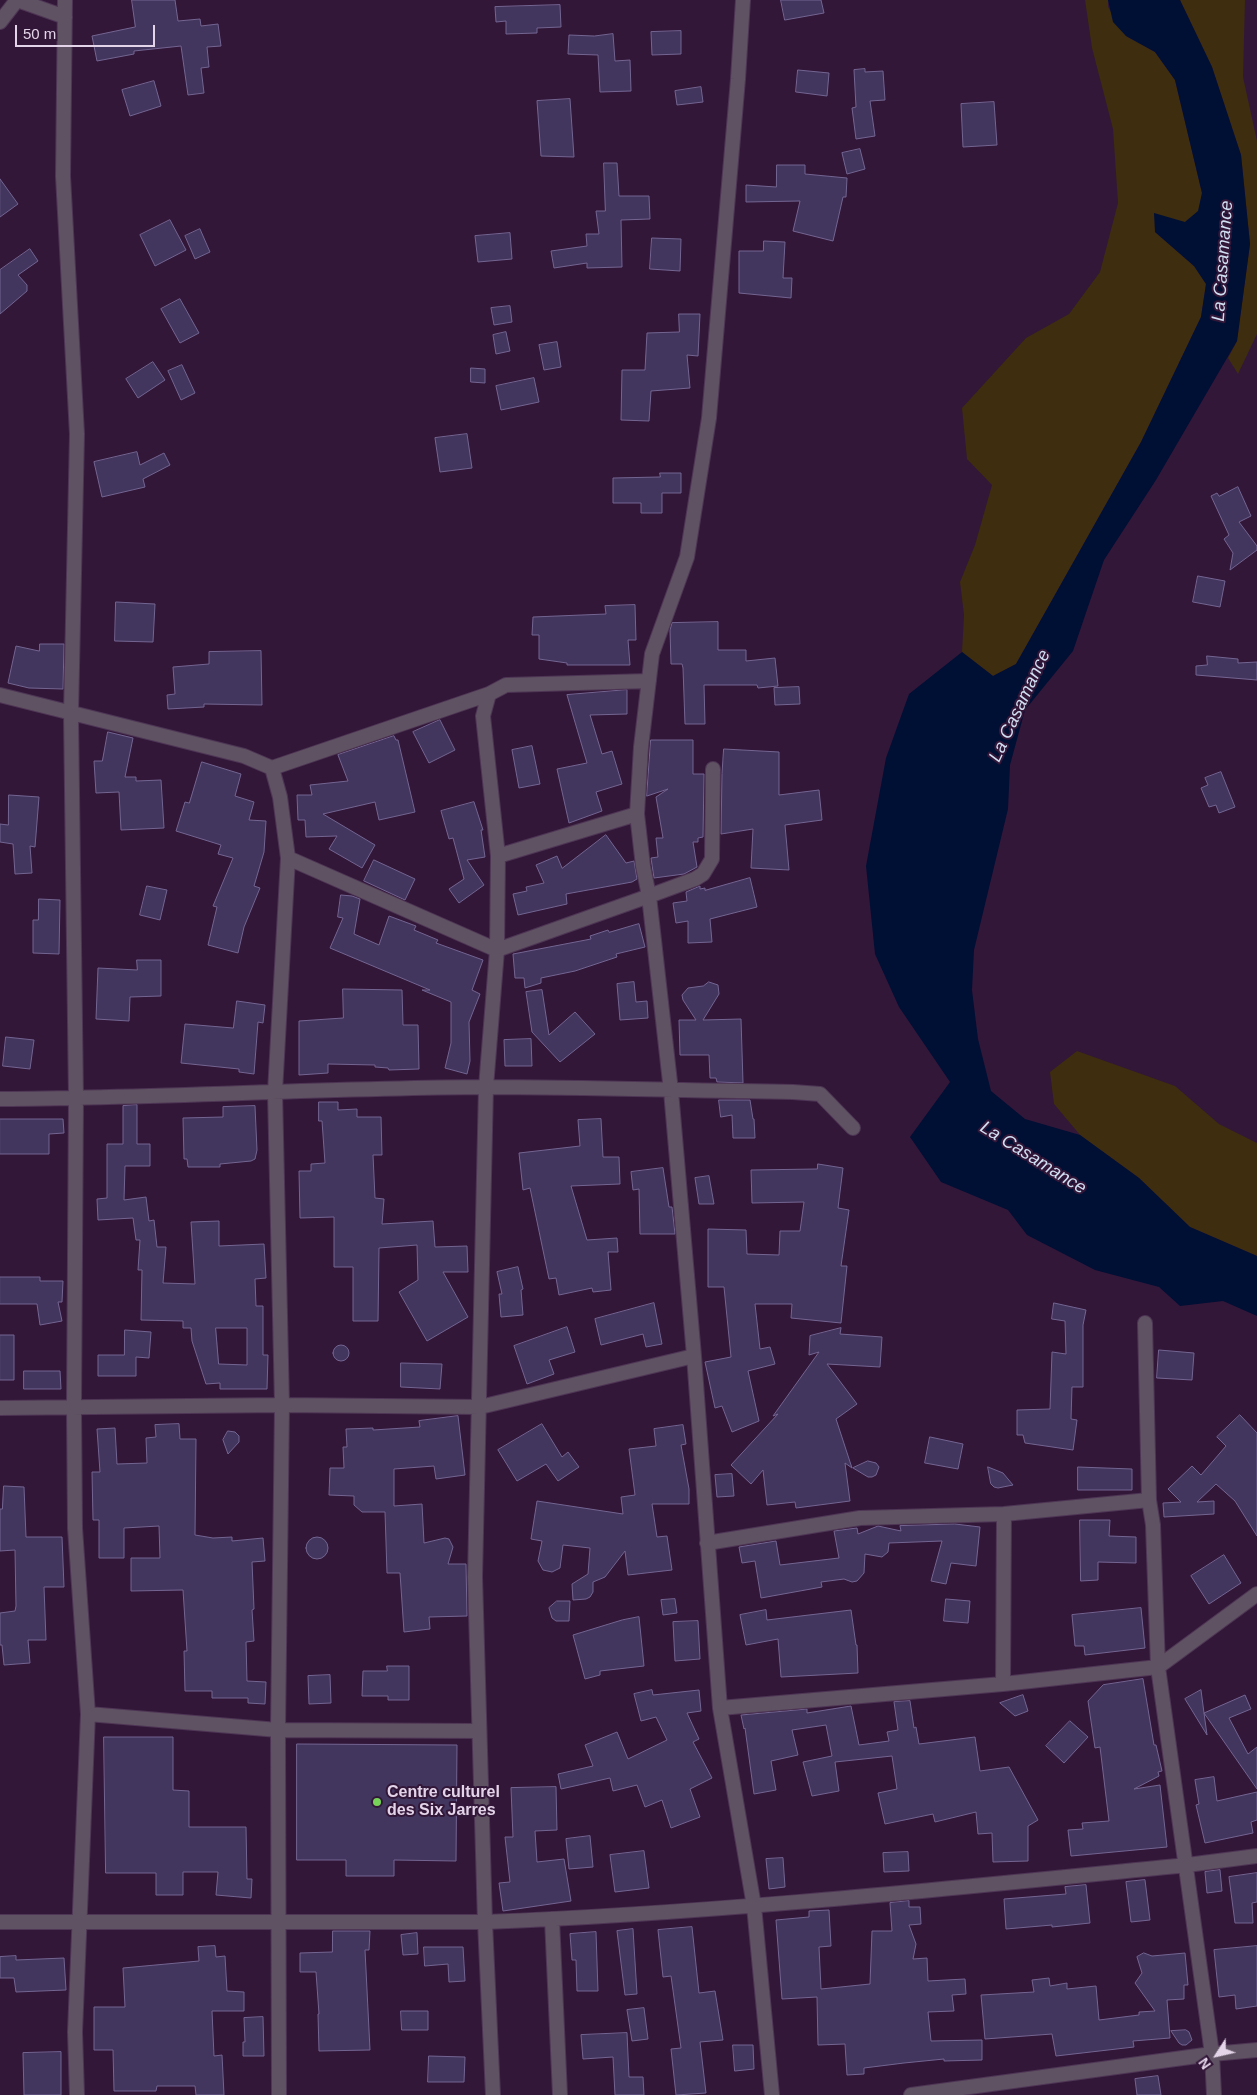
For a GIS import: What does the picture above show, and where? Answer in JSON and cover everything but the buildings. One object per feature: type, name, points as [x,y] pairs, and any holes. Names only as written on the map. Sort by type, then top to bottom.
[{"type":"street","points":[[0,22],[17,0],[65,17]]},
{"type":"street","points":[[65,0],[63,176],[77,434],[72,714],[76,1099],[75,1528],[88,1714],[75,2032],[77,2095]]},
{"type":"street","points":[[743,0],[709,418],[687,557],[652,654],[641,747],[637,814],[643,866],[649,896],[671,1091],[694,1356],[720,1708],[754,1906],[772,2095]]},
{"type":"street","points":[[0,695],[244,756],[272,768],[489,694],[506,685],[649,681]]},
{"type":"street","points":[[489,694],[483,716],[498,856],[498,950],[486,1087],[476,1578],[479,1731],[492,2095]]},
{"type":"street","points":[[272,768],[280,797],[288,858],[275,1092],[282,1405],[278,1730],[279,2095]]},
{"type":"street","points":[[288,858],[498,950],[649,896],[703,874],[712,859],[713,769]]},
{"type":"street","points":[[498,856],[637,814]]},
{"type":"street","points":[[0,1099],[76,1099],[486,1087],[820,1094],[853,1128]]},
{"type":"street","points":[[1145,1323],[1149,1500],[1153,1525],[1158,1667],[1212,2054],[1214,2095]]},
{"type":"street","points":[[0,1408],[282,1405],[480,1407],[694,1356]]},
{"type":"street","points":[[707,1543],[860,1518],[1004,1514],[1149,1500]]},
{"type":"street","points":[[1003,1684],[1004,1514]]},
{"type":"street","points":[[720,1708],[1003,1684],[1158,1667],[1257,1594]]},
{"type":"street","points":[[88,1714],[278,1730],[479,1731]]},
{"type":"street","points":[[0,1922],[485,1922],[552,1919],[754,1906],[1186,1865],[1257,1856]]},
{"type":"street","points":[[552,1919],[560,2095]]},
{"type":"street","points":[[911,2095],[1212,2054],[1257,2050]]},
{"type":"shaded area","points":[[1085,0],[1108,0],[1108,7],[1126,36],[1155,52],[1175,80],[1202,193],[1199,211],[1185,222],[1155,232],[1194,266],[1206,284],[1201,317],[1141,442],[1016,664],[993,676],[962,652],[964,615],[960,582],[975,545],[992,485],[967,459],[962,408],[1026,338],[1069,314],[1100,272],[1118,203],[1113,129],[1092,48]]},
{"type":"shaded area","points":[[1180,0],[1245,0],[1243,77],[1257,141],[1257,334],[1238,374],[1228,358],[1237,341],[1250,244],[1241,155],[1212,67]]},
{"type":"shaded area","points":[[1077,1051],[1175,1086],[1219,1124],[1257,1143],[1257,1256],[1190,1227],[1139,1178],[1080,1135],[1054,1104],[1050,1072]]},
{"type":"water","name":"La Casamance","points":[[1108,0],[1180,0],[1212,67],[1241,155],[1250,244],[1237,341],[1156,480],[1104,560],[1073,651],[1025,710],[1010,765],[1008,809],[974,950],[972,990],[978,1039],[991,1091],[1025,1119],[1080,1135],[1139,1178],[1190,1227],[1257,1256],[1257,1316],[1223,1301],[1180,1306],[1159,1287],[1095,1270],[1027,1235],[1008,1210],[941,1182],[910,1137],[950,1082],[899,1007],[875,954],[866,866],[886,758],[909,694],[962,652],[993,676],[1016,664],[1141,442],[1201,317],[1206,284],[1194,266],[1155,232],[1154,213],[1185,222],[1198,211],[1202,193],[1175,80],[1155,52],[1126,36],[1113,22]]},
{"type":"place","name":"Centre culturel des Six Jarres","points":[[377,1802]]}]
